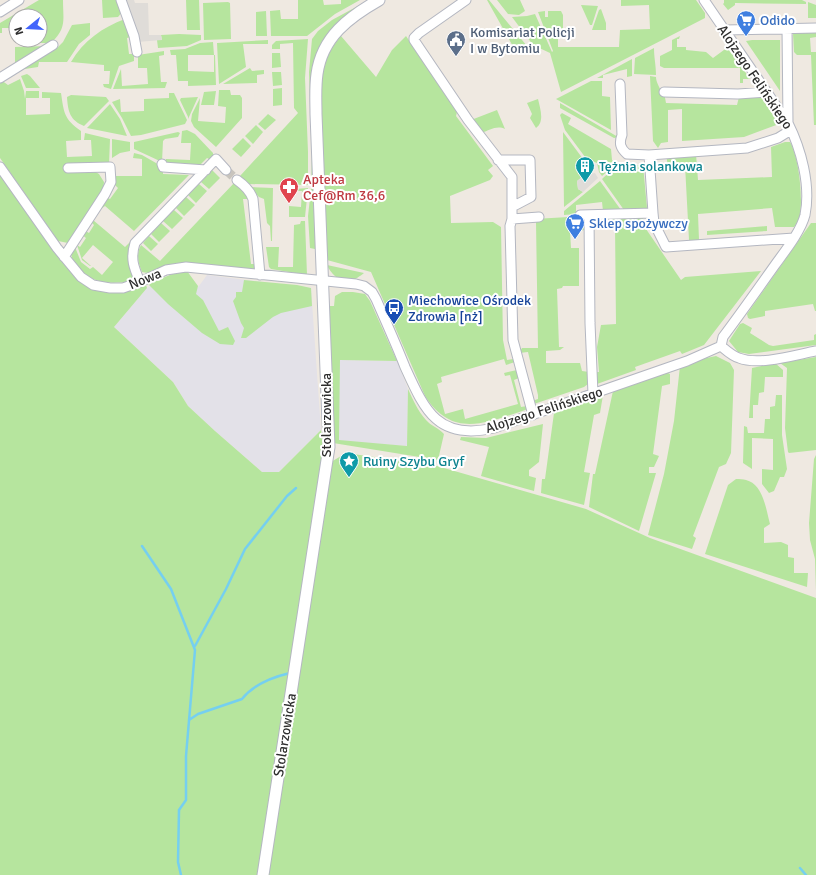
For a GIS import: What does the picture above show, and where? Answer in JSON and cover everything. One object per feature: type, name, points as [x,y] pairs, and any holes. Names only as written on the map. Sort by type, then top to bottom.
[{"type":"street","points":[[0,12],[19,0]]},
{"type":"street","points":[[121,0],[134,36],[137,52]]},
{"type":"street","name":"Stolarzowicka","points":[[262,875],[329,447],[324,281],[316,114],[317,74],[324,51],[336,32],[352,16],[379,0]]},
{"type":"street","points":[[466,0],[419,33],[414,40],[468,120],[512,177],[512,219],[510,226],[513,340],[533,415]]},
{"type":"street","name":"Alojzego Felińskiego","points":[[324,281],[356,284],[364,286],[372,292],[379,304],[418,397],[433,417],[441,423],[457,430],[480,431],[533,415],[687,361],[721,346],[723,337],[794,238],[805,214],[811,186],[790,126],[704,0]]},
{"type":"street","points":[[620,84],[622,135],[620,140],[622,150],[627,154],[649,155],[747,148],[778,138],[790,126],[787,28]]},
{"type":"street","points":[[724,30],[816,28]]},
{"type":"street","points":[[0,78],[53,45]]},
{"type":"street","points":[[664,92],[738,94],[766,92]]},
{"type":"street","points":[[649,155],[654,223],[666,247],[794,238]]},
{"type":"street","points":[[140,282],[134,268],[132,254],[135,243],[216,159],[226,170]]},
{"type":"street","points":[[498,160],[530,160],[531,197],[512,207]]},
{"type":"street","points":[[162,164],[163,167],[206,170]]},
{"type":"street","name":"Nowa","points":[[0,167],[64,257],[81,277],[93,284],[110,288],[123,288],[166,270],[186,267],[324,281]]},
{"type":"street","points":[[64,257],[105,194],[111,182],[110,167],[68,168]]},
{"type":"street","points":[[237,180],[244,185],[253,199],[260,275]]},
{"type":"street","points":[[593,394],[585,215],[653,213]]},
{"type":"street","points":[[512,219],[538,217]]},
{"type":"street","points":[[721,346],[730,354],[745,360],[763,361],[816,351]]},
{"type":"shaded area","points":[[124,0],[134,0],[135,3],[148,3],[149,35],[161,35],[162,40],[137,42]]},
{"type":"shaded area","points":[[586,171],[589,174],[595,173],[598,178],[583,192],[578,189],[577,181],[586,174]]},
{"type":"shaded area","points":[[207,275],[311,288],[321,430],[279,472],[262,472],[215,431],[188,406],[173,382],[114,327],[147,288],[163,279],[183,300],[199,286]]},
{"type":"shaded area","points":[[339,360],[397,361],[408,389],[407,446],[339,441]]},
{"type":"green space","points":[[39,0],[63,0],[62,28],[60,33],[51,43],[48,43],[48,8],[25,8]]},
{"type":"green space","points":[[102,0],[119,0],[123,11],[118,17],[103,18]]},
{"type":"green space","points":[[186,0],[199,0],[200,30],[187,30]]},
{"type":"green space","points":[[298,0],[323,0],[324,5],[341,4],[341,0],[360,0],[335,14],[307,36],[271,36],[270,11],[280,10],[281,19],[298,19]]},
{"type":"green space","points":[[369,0],[317,55],[316,251],[315,249],[310,248],[308,216],[311,189],[312,153],[309,72],[312,39],[318,31],[332,20]]},
{"type":"green space","points":[[487,0],[489,0],[527,46],[515,50]]},
{"type":"green space","points":[[497,0],[520,0],[525,11],[519,15],[508,14]]},
{"type":"green space","points":[[621,0],[696,0],[705,13],[705,18],[561,92],[550,53],[533,45],[512,17],[535,14],[552,52],[553,51],[538,12],[545,11],[545,17],[548,17],[548,11],[561,11],[563,15],[563,34],[558,34],[558,47],[619,47],[620,30],[650,29],[649,5],[621,6]]},
{"type":"green space","points":[[724,0],[802,0],[806,2],[806,4],[735,3],[735,5],[728,10],[723,4]]},
{"type":"green space","points":[[808,2],[816,5],[816,18],[808,18]]},
{"type":"green space","points":[[203,3],[230,3],[231,39],[204,40]]},
{"type":"green space","points":[[581,5],[598,6],[592,25],[590,25]]},
{"type":"green space","points":[[601,9],[606,23],[606,30],[592,30],[599,10]]},
{"type":"green space","points":[[266,11],[267,36],[256,36],[256,12]]},
{"type":"green space","points":[[8,18],[8,28],[2,28],[2,33],[0,33],[0,23]]},
{"type":"green space","points":[[125,19],[131,37],[127,38],[129,54],[134,54],[134,61],[119,66],[111,89],[104,87],[103,84],[109,84],[110,71],[104,71],[104,65],[71,62],[81,48],[94,36],[109,26]]},
{"type":"green space","points":[[90,23],[90,35],[79,44],[67,62],[39,62],[38,67],[18,70],[35,59],[57,48],[63,42],[72,25]]},
{"type":"green space","points":[[816,32],[816,37],[810,38],[811,52],[816,52],[816,125],[814,125],[811,55],[797,55],[794,52],[793,33]]},
{"type":"green space","points":[[161,35],[201,35],[201,40],[187,46],[158,48],[157,40],[162,40]]},
{"type":"green space","points":[[341,36],[376,77],[392,50],[406,36],[457,112],[456,116],[493,166],[488,170],[493,176],[490,180],[450,196],[451,223],[493,222],[501,227],[503,340],[507,360],[514,359],[515,362],[506,365],[504,359],[441,377],[442,382],[437,384],[445,414],[463,409],[465,419],[518,404],[510,375],[505,376],[504,373],[517,370],[519,378],[514,380],[521,407],[527,406],[528,409],[499,419],[472,424],[459,423],[447,418],[436,410],[425,396],[371,272],[327,260],[320,83],[327,58]]},
{"type":"green space","points":[[680,36],[679,39],[677,39],[677,47],[686,47],[686,50],[706,52],[713,58],[728,47],[750,79],[743,79],[743,83],[740,83],[740,68],[664,68],[660,66],[660,56],[672,50],[672,40]]},
{"type":"green space","points":[[308,39],[305,78],[308,185],[248,184],[240,176],[298,113],[294,108],[293,43],[280,44],[280,49],[272,49],[272,45],[276,41]]},
{"type":"green space","points":[[268,40],[268,44],[243,44],[246,67],[219,84],[217,43]]},
{"type":"green space","points":[[780,40],[780,91],[746,41]]},
{"type":"green space","points":[[213,42],[215,55],[216,85],[188,86],[188,81],[178,81],[176,55],[171,55],[170,50],[185,49],[200,43]],"holes":[[[188,55],[214,55],[214,72],[188,71]]]},
{"type":"green space","points":[[15,48],[45,48],[15,65]]},
{"type":"green space","points":[[654,48],[656,75],[634,74],[635,58]]},
{"type":"green space","points":[[164,51],[164,55],[159,56],[161,82],[167,82],[165,88],[113,89],[121,69],[122,86],[148,84],[147,68],[138,68],[138,55]]},
{"type":"green space","points":[[272,53],[280,53],[281,67],[272,68]]},
{"type":"green space","points":[[632,59],[632,76],[627,77],[627,69],[603,75],[603,78],[597,78]]},
{"type":"green space","points":[[250,68],[252,71],[264,70],[264,74],[257,75],[257,83],[223,84]]},
{"type":"green space","points":[[272,72],[281,72],[282,85],[273,86]]},
{"type":"green space","points":[[27,74],[40,88],[26,88],[21,76]]},
{"type":"green space","points":[[650,76],[656,77],[661,91],[664,92],[666,103],[737,105],[739,97],[761,97],[779,124],[744,137],[682,141],[682,109],[668,110],[668,142],[661,143],[658,148],[653,141]]},
{"type":"green space","points":[[20,79],[25,99],[26,91],[39,91],[39,98],[26,98],[26,115],[50,114],[50,98],[42,98],[42,92],[61,93],[63,106],[68,119],[81,131],[81,140],[66,141],[67,157],[92,156],[91,140],[84,140],[85,133],[110,139],[109,165],[94,171],[99,174],[104,182],[103,193],[68,243],[58,241],[0,158],[0,81],[1,80],[8,85]]},
{"type":"green space","points":[[591,81],[602,81],[602,96],[610,97],[611,130],[556,99]]},
{"type":"green space","points":[[282,88],[282,105],[273,106],[273,89]]},
{"type":"green space","points":[[219,90],[230,90],[231,95],[240,95],[242,98],[242,118],[216,147],[194,127],[191,121],[192,114],[200,98],[198,121],[225,123],[226,107],[218,106]]},
{"type":"green space","points":[[216,91],[214,105],[201,105],[204,92]]},
{"type":"green space","points":[[169,93],[174,93],[187,120],[185,124],[141,135],[131,136],[112,102],[120,99],[121,112],[144,111],[144,99],[169,98]]},
{"type":"green space","points":[[71,95],[106,97],[109,101],[84,126],[79,124],[73,118],[69,111],[67,97]]},
{"type":"green space","points":[[198,97],[189,119],[180,100],[181,98]]},
{"type":"green space","points":[[538,99],[541,119],[536,128],[530,118],[532,114],[527,103]]},
{"type":"green space","points":[[560,103],[618,137],[614,138],[560,108]]},
{"type":"green space","points":[[110,104],[120,119],[127,136],[87,128]]},
{"type":"green space","points":[[497,110],[505,129],[490,129],[482,133],[471,120]]},
{"type":"green space","points":[[562,113],[571,118],[568,124],[611,149],[612,160],[616,164],[602,176],[599,172],[597,163],[588,161],[565,130],[560,115]]},
{"type":"green space","points":[[268,114],[276,120],[265,130],[258,124]]},
{"type":"green space","points":[[256,125],[263,132],[253,144],[245,136]]},
{"type":"green space","points":[[187,130],[195,134],[213,153],[213,157],[211,160],[207,158],[199,166],[165,164],[166,159],[190,160],[191,143],[181,143],[182,131]]},
{"type":"green space","points":[[178,132],[180,133],[178,137],[165,139],[163,141],[162,162],[134,149],[134,142]]},
{"type":"green space","points":[[563,132],[586,163],[586,174],[577,181],[578,189],[583,192],[564,207]]},
{"type":"green space","points":[[243,138],[251,146],[241,157],[232,149]]},
{"type":"green space","points":[[112,139],[130,142],[130,151],[120,153],[112,158]]},
{"type":"green space","points":[[785,142],[790,142],[793,149],[800,180],[801,202],[799,220],[794,227],[775,227],[772,208],[698,214],[699,240],[689,240],[685,165],[668,166],[666,155],[696,154],[698,180],[772,177],[771,147]]},
{"type":"green space","points":[[134,153],[142,155],[163,167],[163,174],[189,175],[134,231],[105,206],[101,209],[99,207],[106,197],[110,199],[118,188],[115,185],[115,176],[142,176],[142,159],[133,158]]},
{"type":"green space","points":[[617,165],[643,165],[647,208],[624,210],[602,179]]},
{"type":"green space","points":[[212,170],[220,178],[209,189],[201,182]]},
{"type":"green space","points":[[0,173],[92,288],[113,292],[146,285],[147,288],[114,327],[173,382],[188,406],[262,472],[279,472],[321,430],[324,453],[331,462],[346,453],[437,466],[586,509],[650,538],[816,598],[816,875],[0,875]]},
{"type":"green space","points":[[600,181],[621,210],[603,211],[602,202],[576,205],[576,214],[564,215],[564,211]]},
{"type":"green space","points":[[235,182],[245,190],[249,199],[243,199],[251,264],[257,264],[253,270],[179,263],[170,265],[148,275],[148,273],[142,272],[138,258],[138,252],[141,245],[160,261]]},
{"type":"green space","points":[[199,184],[207,191],[196,203],[188,195]]},
{"type":"green space","points":[[249,187],[273,188],[272,241],[270,226],[267,223],[264,199],[259,197]]},
{"type":"green space","points":[[308,188],[305,217],[289,217],[289,206],[301,207],[302,191],[296,191],[295,189]]},
{"type":"green space","points":[[186,197],[195,205],[184,216],[176,208]]},
{"type":"green space","points":[[174,210],[183,218],[172,229],[163,221]]},
{"type":"green space","points":[[95,215],[93,220],[125,247],[137,235],[130,246],[128,253],[133,278],[130,282],[109,283],[91,278],[79,269],[74,261],[71,252],[75,247],[81,262],[90,269],[93,267],[102,275],[113,262],[93,245],[82,258],[91,266],[82,260],[77,245],[80,247],[86,238],[81,234],[84,230],[89,233],[94,225],[90,221]]},
{"type":"green space","points":[[586,216],[586,230],[570,231],[571,248],[579,248],[579,286],[563,286],[562,288],[557,289],[559,347],[564,347],[560,350],[546,351],[546,363],[580,363],[582,371],[589,372],[588,384],[584,387],[534,404],[532,401],[538,399],[538,395],[528,352],[519,353],[522,348],[538,348],[536,222],[520,222],[534,219]]},
{"type":"green space","points":[[642,217],[649,227],[646,229],[681,280],[685,277],[761,271],[704,345],[682,354],[680,351],[635,367],[636,370],[597,384],[596,372],[599,372],[597,347],[601,325],[616,324],[615,224],[600,225],[601,220]]},
{"type":"green space","points":[[301,221],[305,221],[307,275],[271,269],[269,267],[266,247],[279,247],[278,267],[293,267],[294,225],[300,224]]},
{"type":"green space","points":[[161,223],[170,231],[159,242],[151,234]]},
{"type":"green space","points":[[811,223],[816,223],[816,311],[813,304],[765,311],[765,316],[750,319],[748,318],[747,314]]},
{"type":"green space","points":[[767,226],[767,231],[707,235],[707,231]]},
{"type":"green space","points":[[149,236],[158,244],[151,251],[143,243]]},
{"type":"green space","points":[[327,265],[364,273],[357,278],[346,281],[339,279],[333,274]]},
{"type":"green space","points":[[187,271],[198,286],[196,294],[203,300],[219,331],[228,327],[235,341],[233,345],[220,344],[202,333],[168,304],[148,284],[177,272]]},
{"type":"green space","points":[[244,280],[297,285],[311,288],[312,306],[281,313],[273,317],[246,338],[241,338],[244,328],[233,301],[236,297],[236,292],[242,292]]},
{"type":"green space","points":[[342,292],[365,294],[370,301],[397,361],[340,360],[339,440],[407,446],[408,389],[423,417],[444,434],[438,460],[333,443],[328,306],[334,306],[335,296]]},
{"type":"green space","points":[[743,323],[752,328],[750,333],[769,345],[773,346],[814,340],[814,335],[816,334],[816,345],[749,354],[738,352],[729,341],[740,324]]},
{"type":"green space","points":[[716,356],[730,363],[734,370],[731,453],[726,464],[719,467],[693,536],[696,538],[692,549],[648,535],[664,474],[674,421],[680,366],[697,360]]},
{"type":"green space","points":[[816,357],[816,450],[789,453],[785,428],[787,368],[780,363]]},
{"type":"green space","points":[[775,363],[783,370],[783,377],[765,377],[764,392],[759,393],[758,405],[753,405],[753,418],[749,418],[752,368]]},
{"type":"green space","points":[[664,371],[670,374],[670,384],[662,386],[653,454],[659,456],[654,467],[649,467],[649,473],[656,473],[639,531],[589,507],[593,474],[595,474],[613,391]]},
{"type":"green space","points":[[603,395],[600,413],[594,415],[584,472],[590,473],[584,505],[541,493],[542,479],[545,479],[554,413]]},
{"type":"green space","points":[[776,395],[782,395],[782,435],[787,469],[784,477],[780,477],[774,491],[769,493],[762,484],[762,469],[773,470],[773,439],[752,438],[752,469],[743,463],[744,426],[747,427],[748,433],[764,433],[765,419],[770,419],[770,407],[775,406]]},
{"type":"green space","points":[[543,424],[539,462],[529,470],[529,476],[536,478],[534,491],[481,476],[489,447],[460,440],[461,437],[486,438]]},
{"type":"green space","points":[[816,455],[816,591],[815,559],[810,540],[809,523],[814,459]]},
{"type":"green space","points":[[736,479],[744,479],[752,482],[760,492],[770,524],[764,528],[764,543],[781,542],[788,545],[788,557],[794,558],[794,573],[808,573],[807,587],[705,554],[728,485]]},
{"type":"waterway","points":[[195,646],[226,589],[245,549],[287,496],[296,488]]},
{"type":"waterway","points":[[142,546],[171,589],[195,650],[186,756],[186,800],[179,810],[178,862],[181,875]]},
{"type":"waterway","points":[[189,720],[198,714],[242,699],[264,682],[290,673]]},
{"type":"waterway","points":[[800,868],[806,875]]},
{"type":"tunnel","points":[[226,170],[237,180]]},
{"type":"place","name":"Odido","points":[[746,37]]},
{"type":"place","name":"Komisariat Policji I w Bytomiu","points":[[456,57]]},
{"type":"place","name":"Tężnia solankowa","points":[[585,183]]},
{"type":"place","name":"Apteka Cef@Rm 36,6","points":[[289,204]]},
{"type":"place","name":"Sklep spożywczy","points":[[575,240]]},
{"type":"place","name":"Miechowice Ośrodek Zdrowia [nż]","points":[[394,325]]},
{"type":"place","name":"Ruiny Szybu Gryf","points":[[349,478]]}]
